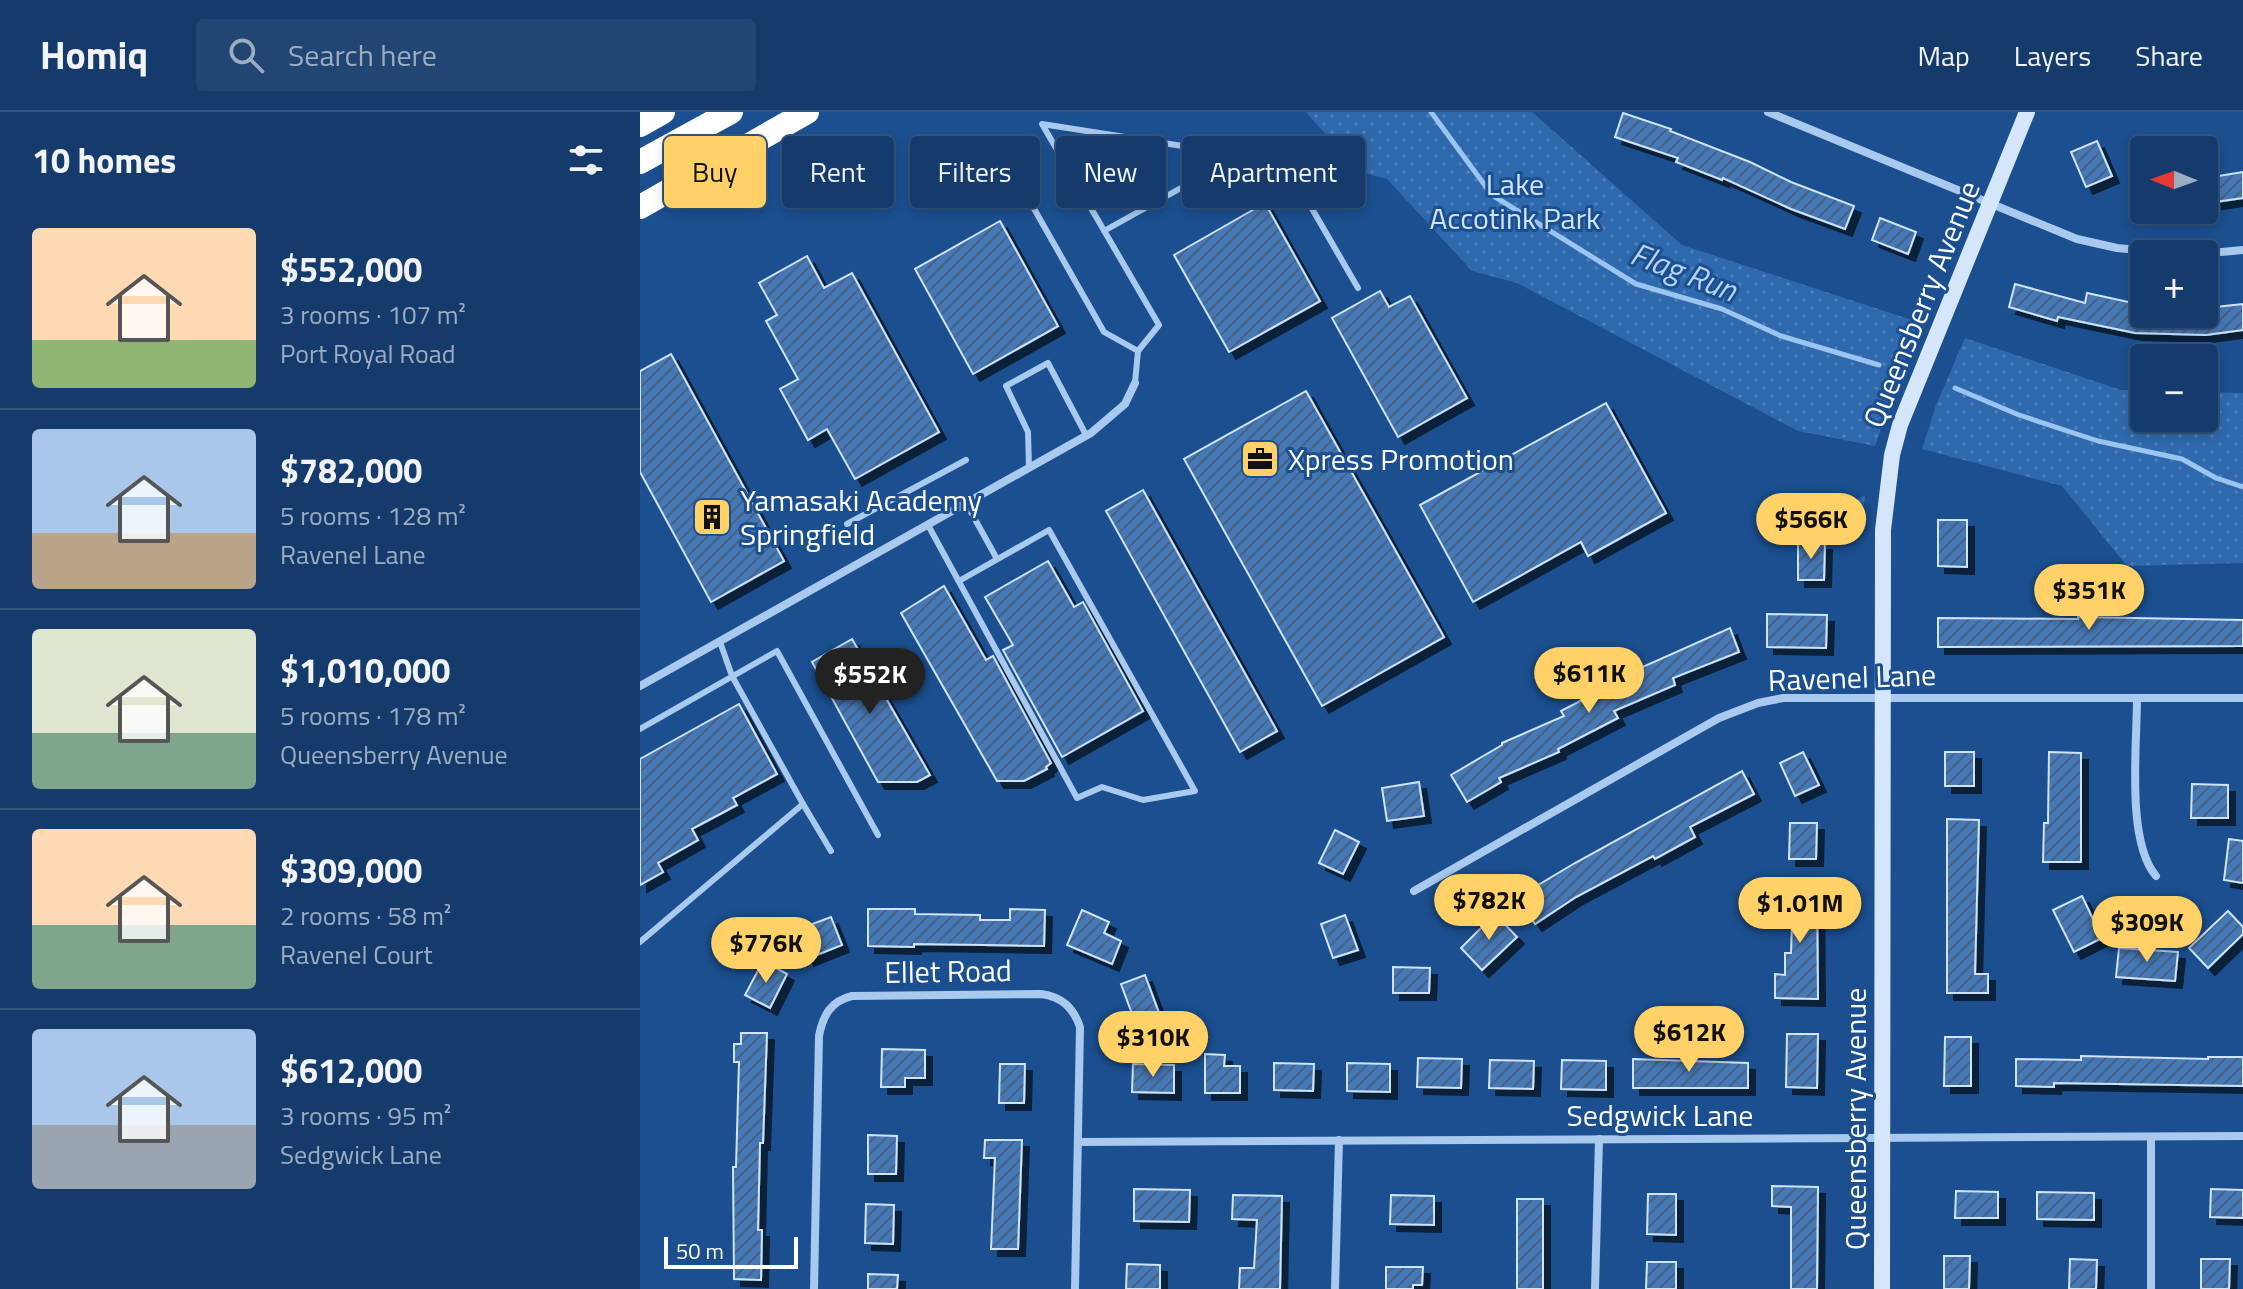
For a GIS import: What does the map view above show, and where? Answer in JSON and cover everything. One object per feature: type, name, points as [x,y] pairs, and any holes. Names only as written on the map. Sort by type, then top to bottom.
[{"type":"highway","points":[[640,125],[663,112]]},
{"type":"highway","points":[[640,162],[731,112]]},
{"type":"highway","points":[[640,207],[807,112]]},
{"type":"street","points":[[1768,112],[2077,239],[2130,249]]},
{"type":"street","name":"Queensberry Avenue","points":[[1882,1289],[1883,530],[1892,455],[1910,398],[2027,112]]},
{"type":"street","points":[[2218,252],[2243,250]]},
{"type":"street","points":[[640,686],[1086,435],[1125,404],[1135,383]]},
{"type":"street","name":"Ravenel Lane","points":[[1414,891],[1737,710],[1783,698],[2243,698]]},
{"type":"street","points":[[2137,699],[2137,829],[2142,851],[2156,876]]},
{"type":"street","name":"Ellet Road","points":[[814,1289],[819,1036],[825,1013],[843,998],[1041,994],[1062,1000],[1076,1016],[1080,1027],[1078,1142]]},
{"type":"street","name":"Sedgwick Lane","points":[[1078,1142],[2243,1136]]},
{"type":"street","points":[[2151,1137],[2151,1289]]},
{"type":"street","points":[[1595,1289],[1599,1139]]},
{"type":"street","points":[[1335,1289],[1339,1140]]},
{"type":"street","points":[[1075,1289],[1078,1142]]},
{"type":"lane","points":[[1135,383],[1138,351],[1159,325],[1042,124],[1182,146]]},
{"type":"lane","points":[[1104,231],[1182,187]]},
{"type":"lane","points":[[1034,208],[1104,332],[1138,351]]},
{"type":"lane","points":[[1312,208],[1358,288]]},
{"type":"lane","points":[[1029,468],[1028,432],[1006,386],[1048,363],[1086,435]]},
{"type":"lane","points":[[847,524],[966,460]]},
{"type":"lane","points":[[966,503],[997,559]]},
{"type":"lane","points":[[928,525],[1077,798],[1102,787],[1143,800],[1195,791],[1049,530],[959,581]]},
{"type":"lane","points":[[720,642],[732,676],[831,851]]},
{"type":"lane","points":[[640,729],[777,651],[878,835]]},
{"type":"lane","points":[[640,942],[803,804]]},
{"type":"green space","name":"Lake Accotink Park","points":[[1306,112],[1532,112],[1682,245],[1918,322],[1875,446],[1798,431],[1517,283],[1472,271],[1387,179],[1365,173],[1365,136],[1327,136]]},
{"type":"green space","points":[[1965,338],[2121,390],[2130,390],[2130,432],[2218,432],[2218,392],[2243,393],[2243,563],[2127,566],[2062,486],[1922,449],[1936,405]]},
{"type":"green space","points":[[1865,495],[1861,526],[1809,527]]},
{"type":"building","points":[[1623,113],[1671,129],[1854,206],[1845,229],[1723,178],[1676,162],[1678,158],[1615,137]]},
{"type":"building","points":[[2097,141],[2112,176],[2086,187],[2071,152]]},
{"type":"building","points":[[2243,172],[2243,198],[2218,202],[2218,176]]},
{"type":"building","points":[[1256,208],[1268,208],[1320,301],[1229,352],[1174,255]]},
{"type":"building","points":[[1880,218],[1916,232],[1908,254],[1872,240]]},
{"type":"building","points":[[1000,221],[1058,326],[973,374],[915,269]]},
{"type":"building","points":[[807,256],[824,288],[852,273],[939,432],[855,479],[827,429],[808,440],[780,389],[798,379],[766,321],[777,315],[759,283]]},
{"type":"building","points":[[2015,284],[2085,303],[2087,293],[2130,302],[2130,328],[2218,328],[2218,307],[2243,304],[2243,330],[2206,335],[2135,333],[2058,317],[2057,321],[2009,307]]},
{"type":"building","points":[[1380,291],[1389,307],[1410,296],[1467,398],[1398,437],[1332,318]]},
{"type":"building","name":"Yamasaki Academy Springfield","points":[[671,354],[784,561],[711,602],[640,472],[640,371]]},
{"type":"building","points":[[1306,391],[1444,637],[1322,706],[1184,459]]},
{"type":"building","points":[[1606,403],[1666,513],[1588,556],[1581,542],[1473,602],[1420,505]]},
{"type":"building","points":[[1143,490],[1277,731],[1240,752],[1106,511]]},
{"type":"building","points":[[1938,520],[1967,520],[1967,567],[1938,566]]},
{"type":"building","points":[[1798,543],[1825,543],[1824,580],[1798,580]]},
{"type":"building","points":[[1048,561],[1074,607],[1083,602],[1143,711],[1062,757],[1003,650],[1013,645],[985,597]]},
{"type":"building","points":[[944,586],[986,660],[993,656],[1051,763],[1047,769],[1024,781],[997,781],[901,613]]},
{"type":"building","points":[[1767,614],[1827,615],[1826,648],[1767,647]]},
{"type":"building","points":[[1938,618],[2243,620],[2243,646],[1938,647]]},
{"type":"building","points":[[1730,628],[1739,652],[1673,678],[1675,685],[1614,711],[1618,718],[1558,749],[1559,752],[1499,778],[1501,782],[1467,802],[1451,775],[1502,743],[1564,716],[1561,711],[1621,680],[1620,677]]},
{"type":"building","points":[[852,639],[930,775],[917,782],[878,782],[812,662]]},
{"type":"building","points":[[739,704],[777,774],[733,798],[737,805],[692,829],[698,840],[658,863],[663,872],[640,885],[640,759]]},
{"type":"building","points":[[1803,752],[1819,785],[1795,796],[1780,763]]},
{"type":"building","points":[[1945,752],[1974,752],[1974,786],[1945,786]]},
{"type":"building","points":[[2049,752],[2081,753],[2081,862],[2043,862],[2044,823],[2048,823]]},
{"type":"building","points":[[1742,771],[1754,794],[1690,827],[1695,837],[1576,897],[1535,924],[1518,897]]},
{"type":"building","points":[[1419,782],[1424,816],[1387,821],[1382,788]]},
{"type":"building","points":[[2192,784],[2228,785],[2228,818],[2191,818]]},
{"type":"building","points":[[1947,819],[1979,820],[1975,974],[1988,974],[1988,993],[1947,993]]},
{"type":"building","points":[[1790,823],[1817,823],[1816,859],[1789,859]]},
{"type":"building","points":[[1335,830],[1359,842],[1343,874],[1319,863]]},
{"type":"building","points":[[2229,839],[2243,841],[2243,883],[2224,880]]},
{"type":"building","points":[[1784,886],[1817,887],[1818,999],[1775,998],[1775,974],[1785,975],[1785,953],[1791,953],[1792,922],[1783,922]]},
{"type":"building","points":[[2082,896],[2102,938],[2074,952],[2053,910]]},
{"type":"building","points":[[868,909],[915,909],[915,914],[980,915],[980,920],[1010,920],[1010,909],[1045,910],[1044,946],[868,946]]},
{"type":"building","points":[[1082,910],[1109,922],[1104,933],[1121,941],[1112,964],[1067,945]]},
{"type":"building","points":[[2228,911],[2243,927],[2243,934],[2208,968],[2189,948]]},
{"type":"building","points":[[1495,914],[1517,937],[1482,970],[1461,948]]},
{"type":"building","points":[[1345,915],[1358,950],[1333,958],[1321,924]]},
{"type":"building","points":[[831,917],[842,945],[807,959],[796,930]]},
{"type":"building","points":[[2119,948],[2178,952],[2175,981],[2116,977]]},
{"type":"building","points":[[763,961],[787,974],[770,1008],[745,995]]},
{"type":"building","points":[[1393,967],[1430,968],[1429,993],[1393,993]]},
{"type":"building","points":[[1145,975],[1159,1013],[1135,1022],[1121,984]]},
{"type":"building","points":[[741,1033],[767,1033],[763,1143],[760,1143],[758,1230],[762,1230],[761,1280],[734,1279],[733,1167],[736,1167],[739,1062],[734,1062],[734,1044],[741,1044]]},
{"type":"building","points":[[1787,1034],[1818,1034],[1817,1088],[1786,1087]]},
{"type":"building","points":[[1945,1037],[1971,1037],[1971,1086],[1944,1086]]},
{"type":"building","points":[[882,1049],[925,1050],[925,1078],[905,1078],[905,1087],[881,1087]]},
{"type":"building","points":[[1205,1054],[1225,1055],[1224,1066],[1240,1066],[1240,1093],[1205,1093]]},
{"type":"building","points":[[2081,1056],[2243,1057],[2243,1086],[2054,1083],[2054,1087],[2016,1086],[2016,1059],[2081,1060]]},
{"type":"building","points":[[1418,1058],[1462,1059],[1461,1088],[1417,1087]]},
{"type":"building","points":[[1633,1059],[1748,1063],[1748,1088],[1633,1088]]},
{"type":"building","points":[[1490,1060],[1534,1061],[1533,1089],[1489,1088]]},
{"type":"building","points":[[1562,1060],[1606,1061],[1606,1090],[1561,1089]]},
{"type":"building","points":[[1274,1063],[1314,1064],[1313,1091],[1274,1090]]},
{"type":"building","points":[[1347,1063],[1390,1064],[1390,1092],[1347,1091]]},
{"type":"building","points":[[1000,1064],[1025,1064],[1024,1103],[999,1103]]},
{"type":"building","points":[[1133,1064],[1174,1065],[1174,1093],[1132,1092]]},
{"type":"building","points":[[868,1135],[897,1136],[896,1174],[868,1174]]},
{"type":"building","points":[[985,1140],[1022,1140],[1018,1249],[991,1249],[995,1158],[984,1158]]},
{"type":"building","points":[[1772,1186],[1818,1187],[1817,1289],[1791,1289],[1791,1207],[1772,1206]]},
{"type":"building","points":[[1134,1189],[1190,1190],[1189,1222],[1134,1221]]},
{"type":"building","points":[[2211,1189],[2243,1190],[2243,1218],[2210,1217]]},
{"type":"building","points":[[1956,1191],[1998,1192],[1998,1218],[1955,1218]]},
{"type":"building","points":[[2037,1192],[2094,1193],[2094,1220],[2037,1219]]},
{"type":"building","points":[[1648,1194],[1676,1194],[1676,1235],[1647,1234]]},
{"type":"building","points":[[1233,1195],[1282,1196],[1280,1289],[1239,1289],[1240,1268],[1254,1268],[1257,1220],[1232,1219]]},
{"type":"building","points":[[1391,1195],[1434,1196],[1434,1225],[1390,1224]]},
{"type":"building","points":[[1517,1199],[1543,1199],[1543,1289],[1517,1289]]},
{"type":"building","points":[[866,1204],[894,1205],[893,1244],[865,1243]]},
{"type":"building","points":[[1944,1256],[1970,1256],[1969,1289],[1944,1289]]},
{"type":"building","points":[[2070,1259],[2097,1260],[2096,1289],[2069,1289]]},
{"type":"building","points":[[2201,1259],[2230,1259],[2229,1289],[2201,1289]]},
{"type":"building","points":[[1647,1262],[1676,1262],[1676,1289],[1646,1289]]},
{"type":"building","points":[[1127,1264],[1160,1265],[1160,1289],[1126,1289]]},
{"type":"building","points":[[1386,1267],[1423,1267],[1422,1285],[1413,1285],[1413,1289],[1386,1289]]},
{"type":"building","points":[[868,1274],[898,1275],[897,1289],[868,1289]]},
{"type":"waterway","name":"Flag Run","points":[[1431,112],[1492,195],[1636,284],[1722,309],[1781,336],[1879,365]]},
{"type":"waterway","name":"Flag Run","points":[[1955,388],[2019,415],[2098,441],[2182,459],[2216,478],[2243,487]]},
{"type":"place","name":"Xpress Promotion","points":[[1260,459]]},
{"type":"place","name":"Yamasaki Academy Springfield","points":[[712,517]]}]
